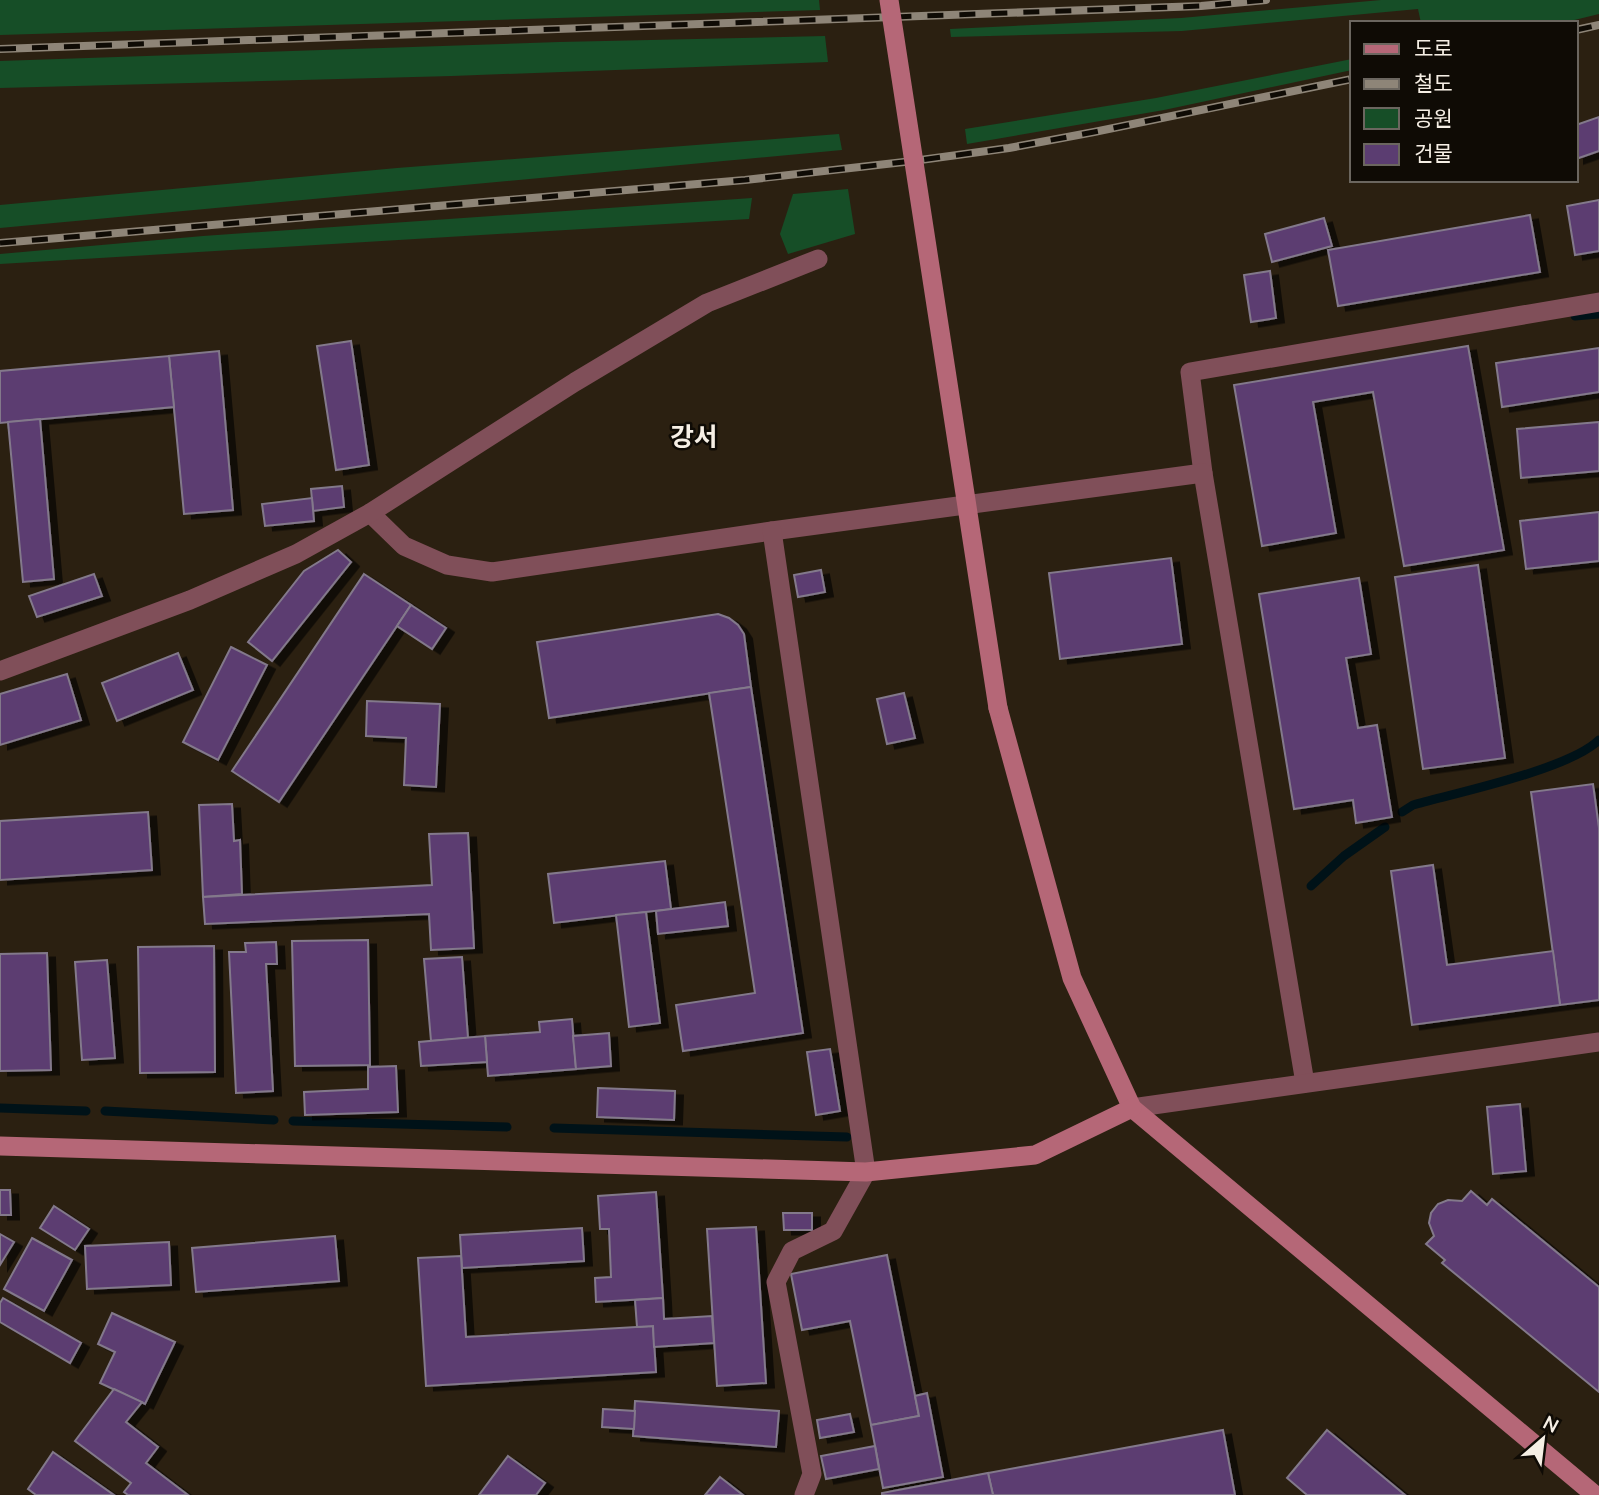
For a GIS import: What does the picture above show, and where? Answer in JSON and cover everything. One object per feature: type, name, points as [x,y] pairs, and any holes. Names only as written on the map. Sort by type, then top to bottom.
[{"type":"main road","points":[[889,0],[998,708],[1072,978],[1132,1108],[1595,1495]]},
{"type":"main road","points":[[0,1146],[866,1172],[1035,1155],[1132,1108]]},
{"type":"street","points":[[0,671],[190,600],[296,554],[369,513],[575,382],[707,303],[818,259]]},
{"type":"street","points":[[1305,1083],[1203,473],[1189,372],[1599,302]]},
{"type":"street","points":[[369,513],[404,546],[447,565],[492,572],[1203,473]]},
{"type":"street","points":[[772,531],[866,1172],[833,1231],[792,1251],[776,1282],[812,1474],[804,1495]]},
{"type":"street","points":[[1132,1108],[1599,1042]]},
{"type":"green space","points":[[0,0],[819,0],[820,10],[0,35]]},
{"type":"green space","points":[[1381,0],[1599,0],[1599,14],[1570,21],[1421,21],[1418,9],[1182,31],[951,37],[950,29],[1181,18]]},
{"type":"green space","points":[[825,36],[828,62],[452,76],[0,88],[0,61]]},
{"type":"green space","points":[[1350,59],[1350,70],[1164,110],[967,144],[965,129],[1156,98]]},
{"type":"green space","points":[[839,134],[842,150],[0,228],[0,205],[397,168]]},
{"type":"green space","points":[[848,189],[855,234],[788,254],[780,234],[793,194]]},
{"type":"green space","points":[[752,198],[749,219],[0,264],[0,254],[203,236]]},
{"type":"building","points":[[1599,117],[1599,151],[1578,158],[1578,124]]},
{"type":"building","points":[[1599,200],[1599,251],[1575,255],[1567,206]]},
{"type":"building","points":[[1530,215],[1540,272],[1338,306],[1328,250]]},
{"type":"building","points":[[1324,218],[1332,246],[1272,262],[1265,234]]},
{"type":"building","points":[[1270,271],[1276,318],[1251,322],[1244,275]]},
{"type":"building","points":[[351,341],[369,465],[336,470],[317,346]]},
{"type":"building","points":[[1468,346],[1504,550],[1404,566],[1373,392],[1313,402],[1336,533],[1262,546],[1234,385]]},
{"type":"building","points":[[1599,348],[1599,392],[1502,407],[1496,363]]},
{"type":"building","points":[[219,351],[233,510],[184,514],[169,356]]},
{"type":"building","points":[[169,356],[174,407],[0,423],[0,371]]},
{"type":"building","points":[[40,419],[54,579],[23,582],[8,422]]},
{"type":"building","points":[[1599,422],[1599,471],[1521,478],[1517,429]]},
{"type":"building","points":[[342,486],[344,507],[313,511],[311,489]]},
{"type":"building","points":[[312,498],[314,521],[265,526],[262,504]]},
{"type":"building","points":[[1599,512],[1599,561],[1526,569],[1520,521]]},
{"type":"building","points":[[338,550],[351,562],[272,661],[248,642],[304,571]]},
{"type":"building","points":[[1171,558],[1182,644],[1060,659],[1049,573]]},
{"type":"building","points":[[1478,565],[1505,758],[1423,769],[1395,577]]},
{"type":"building","points":[[821,570],[825,592],[798,597],[794,575]]},
{"type":"building","points":[[94,574],[102,596],[37,617],[29,596]]},
{"type":"building","points":[[364,574],[411,605],[279,802],[232,771]]},
{"type":"building","points":[[1359,578],[1371,654],[1346,658],[1358,728],[1377,725],[1392,817],[1356,823],[1353,800],[1294,809],[1259,594]]},
{"type":"building","points":[[411,605],[446,628],[432,649],[397,626]]},
{"type":"building","points":[[718,614],[729,618],[744,634],[751,687],[549,718],[537,642]]},
{"type":"building","points":[[231,647],[267,665],[218,760],[183,742]]},
{"type":"building","points":[[178,653],[193,690],[117,721],[102,683]]},
{"type":"building","points":[[67,674],[81,720],[0,745],[0,694]]},
{"type":"building","points":[[751,687],[803,1033],[683,1051],[676,1005],[755,993],[709,693]]},
{"type":"building","points":[[904,693],[915,738],[887,744],[877,699]]},
{"type":"building","points":[[367,701],[440,704],[436,787],[404,785],[406,738],[366,736]]},
{"type":"building","points":[[1593,784],[1599,828],[1599,1000],[1560,1005],[1531,792]]},
{"type":"building","points":[[232,804],[234,841],[240,840],[242,894],[203,897],[199,805]]},
{"type":"building","points":[[148,812],[152,870],[0,880],[0,821]]},
{"type":"building","points":[[468,833],[474,948],[431,950],[429,914],[205,924],[203,897],[432,885],[429,834]]},
{"type":"building","points":[[665,861],[671,909],[554,923],[548,874]]},
{"type":"building","points":[[1433,865],[1447,965],[1553,951],[1560,1005],[1412,1025],[1391,871]]},
{"type":"building","points":[[725,902],[728,926],[658,934],[656,911]]},
{"type":"building","points":[[646,912],[660,1023],[629,1027],[616,915]]},
{"type":"building","points":[[368,940],[370,1065],[295,1066],[292,941]]},
{"type":"building","points":[[276,942],[277,964],[266,964],[273,1091],[236,1093],[229,952],[246,952],[245,943]]},
{"type":"building","points":[[214,946],[215,1072],[140,1073],[138,947]]},
{"type":"building","points":[[47,953],[51,1070],[0,1071],[0,954]]},
{"type":"building","points":[[462,957],[468,1038],[431,1041],[424,959]]},
{"type":"building","points":[[107,960],[115,1058],[82,1060],[75,962]]},
{"type":"building","points":[[572,1019],[576,1069],[488,1076],[485,1036],[540,1032],[539,1022]]},
{"type":"building","points":[[609,1033],[611,1066],[576,1069],[573,1036]]},
{"type":"building","points":[[485,1036],[487,1062],[421,1066],[419,1042]]},
{"type":"building","points":[[830,1049],[840,1111],[816,1115],[807,1052]]},
{"type":"building","points":[[396,1066],[398,1112],[305,1115],[304,1092],[368,1089],[368,1067]]},
{"type":"building","points":[[598,1088],[675,1091],[674,1120],[597,1117]]},
{"type":"building","points":[[1520,1104],[1526,1171],[1493,1174],[1487,1107]]},
{"type":"building","points":[[0,1190],[10,1190],[11,1215],[0,1215]]},
{"type":"building","points":[[1471,1191],[1487,1205],[1492,1199],[1599,1287],[1599,1392],[1442,1263],[1445,1260],[1426,1244],[1434,1236],[1429,1223],[1431,1213],[1438,1204],[1448,1200],[1462,1201]]},
{"type":"building","points":[[656,1192],[663,1298],[596,1302],[595,1278],[611,1277],[609,1229],[600,1229],[598,1196]]},
{"type":"building","points":[[54,1206],[89,1229],[75,1250],[40,1228]]},
{"type":"building","points":[[783,1213],[812,1213],[812,1230],[784,1230]]},
{"type":"building","points":[[756,1227],[766,1383],[717,1386],[707,1229]]},
{"type":"building","points":[[582,1228],[584,1261],[462,1268],[460,1235]]},
{"type":"building","points":[[0,1234],[14,1242],[0,1265]]},
{"type":"building","points":[[335,1236],[339,1281],[196,1292],[192,1248]]},
{"type":"building","points":[[32,1238],[72,1260],[44,1311],[4,1289]]},
{"type":"building","points":[[169,1242],[171,1285],[87,1289],[85,1246]]},
{"type":"building","points":[[887,1255],[919,1416],[871,1425],[850,1321],[802,1330],[791,1274]]},
{"type":"building","points":[[461,1256],[466,1337],[653,1326],[656,1372],[426,1386],[418,1258]]},
{"type":"building","points":[[3,1298],[81,1343],[70,1363],[0,1322],[0,1303]]},
{"type":"building","points":[[663,1298],[664,1319],[712,1316],[714,1343],[654,1347],[653,1326],[637,1327],[635,1300]]},
{"type":"building","points":[[112,1313],[175,1342],[145,1404],[100,1383],[115,1352],[98,1344]]},
{"type":"building","points":[[114,1389],[142,1402],[126,1422],[158,1447],[146,1463],[188,1495],[128,1495],[124,1492],[131,1483],[75,1441]]},
{"type":"building","points":[[927,1393],[943,1477],[883,1488],[871,1425],[919,1416],[915,1396]]},
{"type":"building","points":[[635,1401],[779,1411],[776,1447],[633,1436]]},
{"type":"building","points":[[603,1409],[635,1411],[634,1429],[602,1427]]},
{"type":"building","points":[[850,1414],[854,1432],[820,1438],[817,1420]]},
{"type":"building","points":[[1223,1430],[1235,1495],[993,1495],[988,1473]]},
{"type":"building","points":[[1327,1430],[1405,1495],[1307,1495],[1287,1478]]},
{"type":"building","points":[[875,1446],[879,1469],[826,1479],[821,1456]]},
{"type":"building","points":[[53,1452],[114,1495],[36,1495],[28,1489]]},
{"type":"building","points":[[508,1456],[545,1483],[536,1495],[479,1495]]},
{"type":"building","points":[[988,1473],[993,1495],[882,1495],[882,1493]]},
{"type":"building","points":[[720,1477],[743,1495],[705,1495]]},
{"type":"waterway","points":[[1575,316],[1599,314]]},
{"type":"waterway","points":[[1402,812],[1413,805],[1483,787],[1564,761],[1599,740]]},
{"type":"waterway","points":[[1311,886],[1344,856],[1385,827]]},
{"type":"waterway","points":[[0,1108],[86,1111]]},
{"type":"waterway","points":[[105,1111],[274,1120]]},
{"type":"waterway","points":[[293,1121],[507,1127]]},
{"type":"waterway","points":[[554,1128],[847,1137]]},
{"type":"railway","points":[[0,49],[1201,6],[1266,0]]},
{"type":"railway","points":[[1578,30],[1599,25]]},
{"type":"railway","points":[[0,243],[745,180],[913,161],[1009,148],[1350,79]]},
{"type":"district","name":"강서","points":[[694,437]]}]
